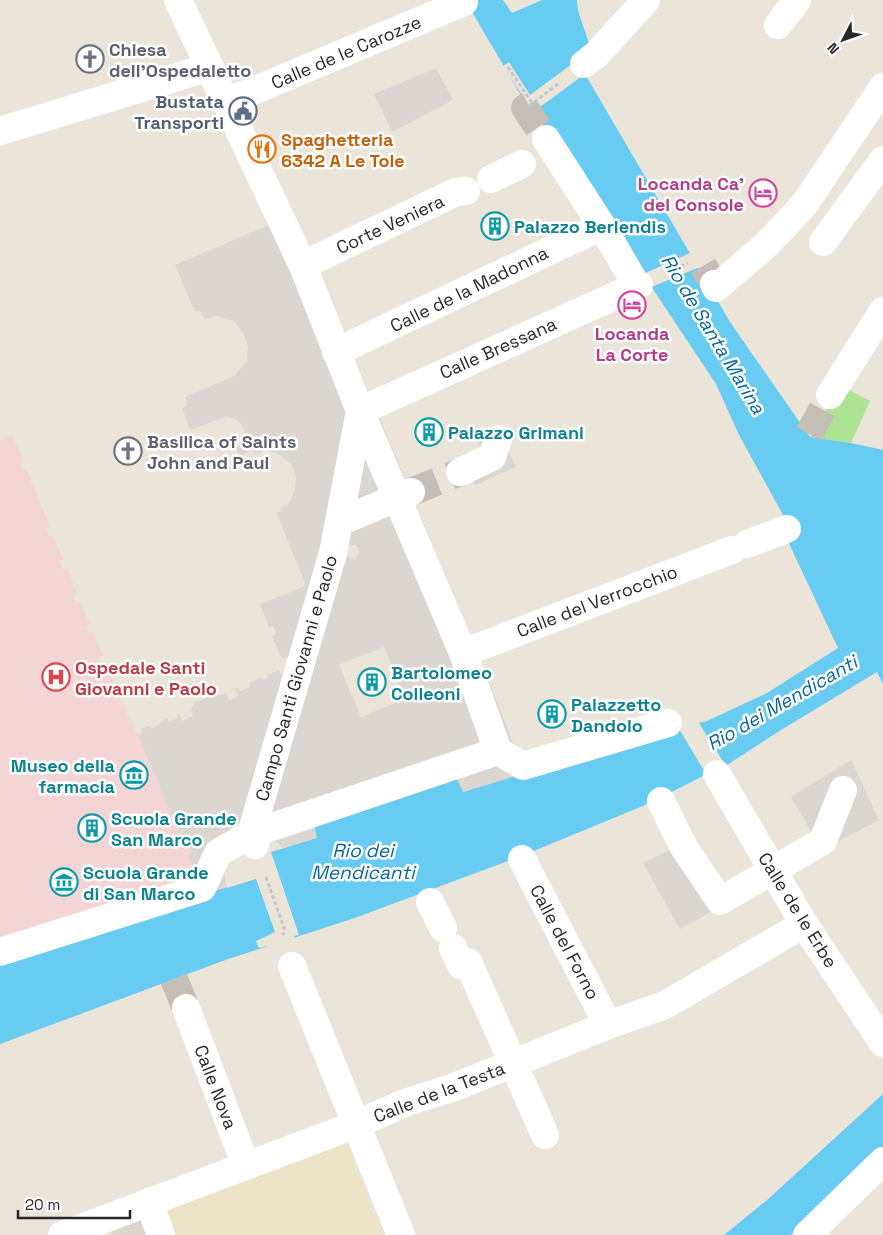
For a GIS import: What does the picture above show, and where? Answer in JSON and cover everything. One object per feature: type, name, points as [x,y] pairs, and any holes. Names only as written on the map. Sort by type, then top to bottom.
[{"type":"street","points":[[178,0],[284,221],[311,262],[336,352],[360,411],[404,495],[498,751],[523,766],[668,723]]},
{"type":"street","points":[[584,64],[597,54],[646,0]]},
{"type":"street","points":[[778,25],[797,0]]},
{"type":"street","name":"Calle de le Carozze","points":[[228,102],[464,2]]},
{"type":"street","points":[[0,132],[210,67]]},
{"type":"street","points":[[714,284],[716,288],[766,245],[804,204],[883,87]]},
{"type":"street","points":[[546,139],[602,226]]},
{"type":"street","points":[[823,242],[883,160]]},
{"type":"street","points":[[491,179],[522,164]]},
{"type":"street","name":"Corte Veniera","points":[[311,262],[456,192],[466,191]]},
{"type":"street","name":"Calle Bressana","points":[[360,411],[638,286],[602,226]]},
{"type":"street","name":"Calle de la Madonna","points":[[336,352],[602,226]]},
{"type":"street","points":[[830,395],[883,311]]},
{"type":"street","name":"Campo Santi Giovanni e Paolo","points":[[253,840],[333,552],[360,411]]},
{"type":"street","points":[[460,472],[492,457],[498,439]]},
{"type":"street","points":[[339,522],[404,495]]},
{"type":"street","name":"Calle del Verrocchio","points":[[463,653],[788,529]]},
{"type":"street","name":"Campo Santi Giovanni e Paolo","points":[[0,952],[202,888],[218,853],[498,751]]},
{"type":"street","name":"Calle de le Erbe","points":[[718,774],[772,872],[883,1043]]},
{"type":"street","points":[[661,802],[683,846],[720,901],[823,841],[843,790]]},
{"type":"street","name":"Calle del Forno","points":[[522,859],[608,1025]]},
{"type":"street","points":[[430,902],[461,965],[468,962],[515,1063],[545,1135]]},
{"type":"street","name":"Calle de la Testa","points":[[62,1235],[355,1125],[408,1102],[665,1005],[804,924]]},
{"type":"street","points":[[292,966],[401,1235]]},
{"type":"street","name":"Calle Nova","points":[[186,1008],[246,1166]]},
{"type":"street","points":[[807,1235],[883,1161]]},
{"type":"street","points":[[149,1202],[161,1235]]},
{"type":"path","points":[[508,66],[530,104],[549,90]]},
{"type":"path","points":[[265,873],[284,928]]},
{"type":"shaded area","points":[[436,68],[453,100],[392,132],[374,94]]},
{"type":"shaded area","points":[[271,224],[348,343],[466,624],[525,773],[462,792],[457,779],[314,824],[317,838],[282,848],[278,843],[272,841],[232,858],[224,872],[227,888],[205,896],[188,854],[192,852],[190,848],[186,849],[177,826],[180,825],[178,820],[174,821],[138,735],[143,733],[141,729],[150,726],[151,729],[167,718],[169,722],[178,718],[177,715],[179,714],[182,721],[193,716],[191,709],[194,703],[217,693],[221,695],[226,693],[229,700],[238,696],[235,689],[239,688],[240,691],[250,687],[249,683],[261,678],[263,680],[268,678],[267,675],[279,670],[280,674],[292,668],[288,657],[282,659],[272,636],[276,634],[273,626],[269,627],[260,604],[306,586],[277,514],[281,511],[280,508],[287,506],[295,492],[296,477],[291,464],[280,455],[266,450],[255,455],[253,450],[239,456],[236,449],[245,439],[244,427],[237,420],[227,416],[190,430],[182,408],[187,406],[185,397],[234,376],[247,361],[248,347],[244,335],[234,321],[216,316],[204,319],[199,310],[195,312],[175,265]],"holes":[[[348,546],[357,546],[360,552],[356,558],[352,559],[346,555]],[[384,647],[405,699],[361,717],[339,665]]]},
{"type":"shaded area","points":[[498,428],[516,467],[475,485],[472,477],[481,452],[475,438]]},
{"type":"shaded area","name":"Ospedale Santi Giovanni e Paolo","points":[[12,435],[24,461],[20,464],[23,471],[26,469],[50,526],[46,529],[49,537],[53,536],[63,559],[59,561],[63,569],[67,568],[77,593],[73,595],[76,603],[80,602],[90,624],[86,626],[89,634],[93,632],[103,656],[99,658],[101,666],[106,664],[116,689],[113,690],[116,698],[119,697],[138,735],[174,821],[178,820],[180,825],[177,827],[186,849],[190,847],[192,852],[188,854],[200,880],[0,941],[0,440]]},
{"type":"shaded area","points":[[851,760],[879,820],[818,852],[816,840],[791,797]]},
{"type":"shaded area","points":[[674,848],[727,903],[680,929],[643,863]]},
{"type":"shaded area","points":[[345,1142],[382,1235],[170,1235],[161,1211],[303,1160],[302,1158]]},
{"type":"shaded area","points":[[161,1211],[170,1235],[113,1235],[109,1223]]},
{"type":"green space","points":[[841,386],[870,401],[851,443],[810,437]]},
{"type":"water","points":[[465,0],[503,0],[512,13],[542,0],[577,0],[578,11],[591,49],[585,74],[730,322],[810,437],[883,450],[883,684],[877,672],[721,769],[709,773],[650,803],[524,855],[352,919],[228,959],[0,1044],[0,959],[256,878],[271,852],[317,838],[314,824],[457,779],[463,792],[677,727],[707,721],[767,693],[838,648],[785,535],[787,522],[739,435],[716,384],[551,136],[523,99]]},
{"type":"water","points":[[883,1094],[883,1147],[791,1235],[724,1235],[766,1201]]},
{"type":"pier","points":[[580,58],[585,74],[533,112],[503,66],[509,62],[530,95]]},
{"type":"pier","points":[[692,252],[700,267],[649,288],[641,275]]},
{"type":"pier","points":[[706,718],[707,721],[699,723],[726,766],[706,774],[676,724]]},
{"type":"pier","points":[[280,846],[281,848],[271,852],[299,935],[294,936],[295,939],[268,948],[267,946],[259,948],[256,941],[275,932],[256,879],[227,888],[226,886],[255,876],[269,850]]},
{"type":"tunnel","points":[[529,106],[525,108],[546,139]]},
{"type":"tunnel","points":[[703,266],[714,284]]},
{"type":"tunnel","points":[[809,434],[830,395]]},
{"type":"tunnel","points":[[411,492],[460,472]]},
{"type":"tunnel","points":[[174,979],[186,1008]]},
{"type":"place","name":"Chiesa dell'Ospedaletto","points":[[90,59]]},
{"type":"place","name":"Bustata Transporti","points":[[243,111]]},
{"type":"place","name":"Spaghetteria 6342 A Le Tole","points":[[262,149]]},
{"type":"place","name":"Locanda Ca' del Console","points":[[763,193]]},
{"type":"place","name":"Palazzo Berlendis","points":[[495,226]]},
{"type":"place","name":"Locanda La Corte","points":[[632,305]]},
{"type":"place","name":"Palazzo Grimani","points":[[429,432]]},
{"type":"place","name":"Basilica of Saints John and Paul","points":[[128,451]]},
{"type":"place","name":"Ospedale Santi Giovanni e Paolo","points":[[56,677]]},
{"type":"place","name":"Bartolomeo Colleoni","points":[[372,682]]},
{"type":"place","name":"Palazzetto Dandolo","points":[[552,714]]},
{"type":"place","name":"Museo della farmacia","points":[[134,775]]},
{"type":"place","name":"Scuola Grande San Marco","points":[[92,828]]},
{"type":"place","name":"Scuola Grande di San Marco","points":[[64,882]]},
{"type":"water label","name":"Rio de Santa Marina","points":[[713,334]]},
{"type":"water label","name":"Rio dei Mendicanti","points":[[782,703]]},
{"type":"water label","name":"Rio dei Mendicanti","points":[[363,861]]}]
